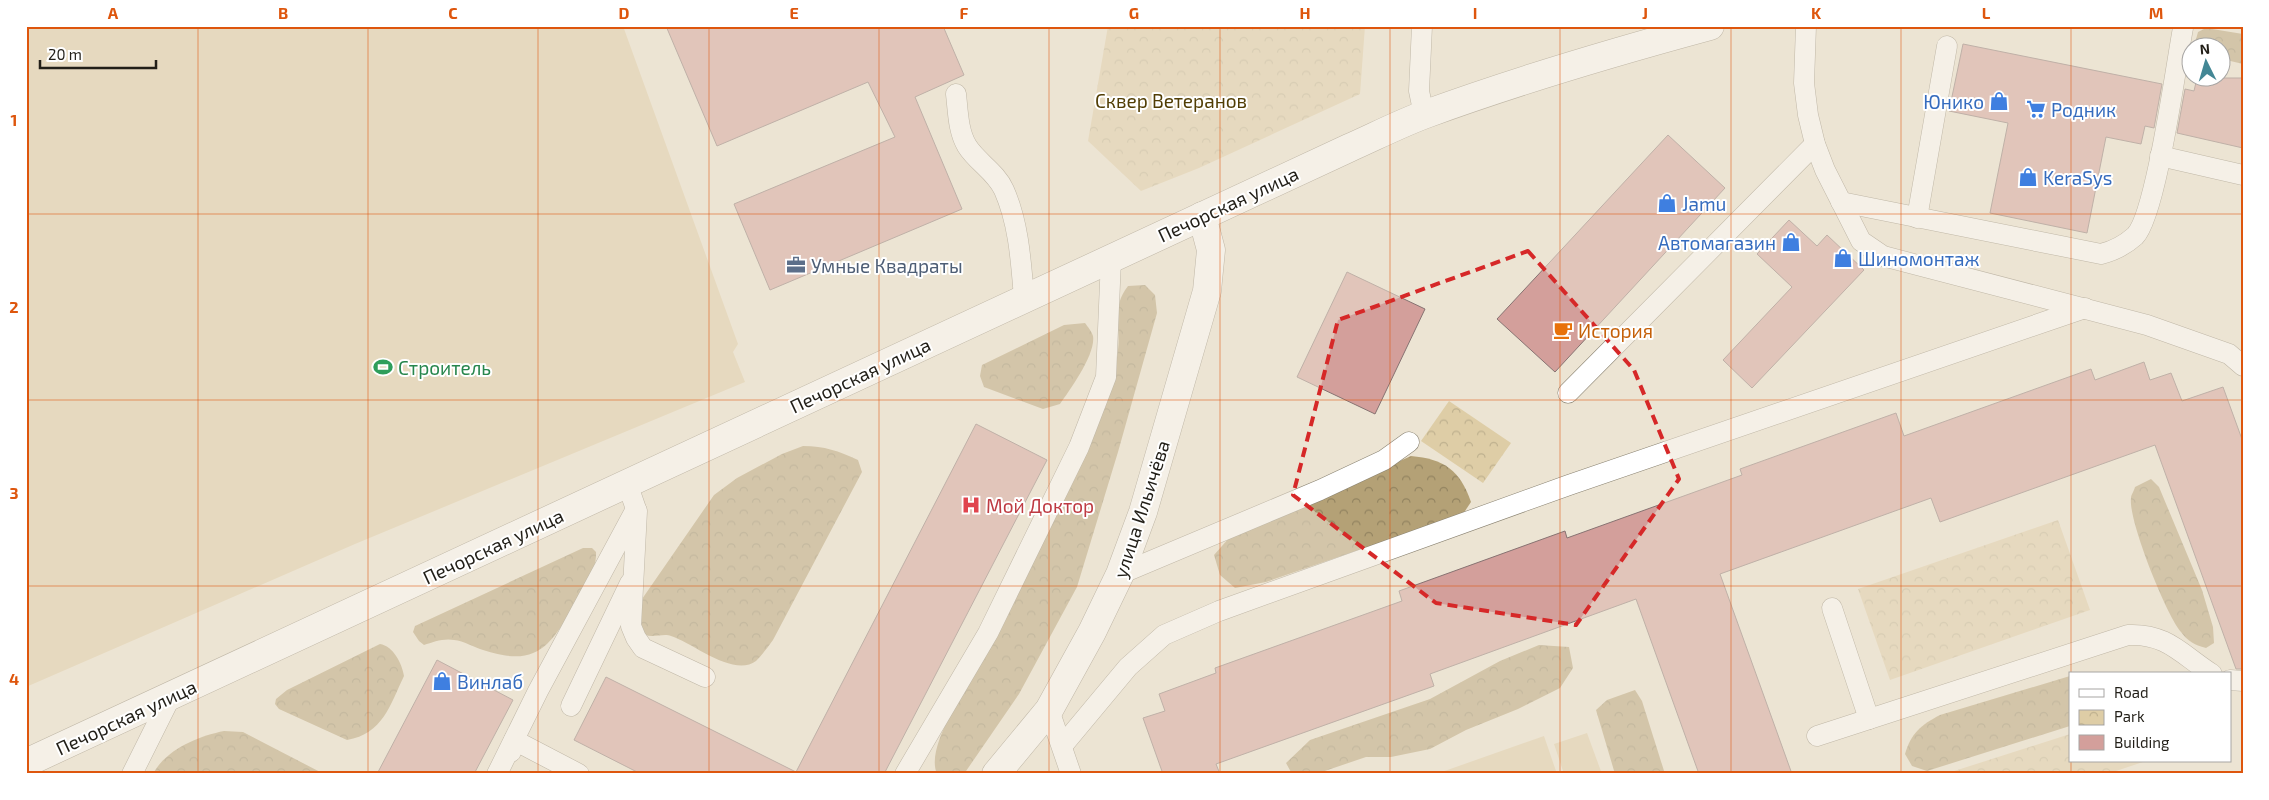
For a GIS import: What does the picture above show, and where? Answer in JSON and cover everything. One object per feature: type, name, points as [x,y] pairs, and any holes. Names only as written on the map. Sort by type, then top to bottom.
[{"type":"main road","name":"Печорская улица","points":[[26,763],[1024,298],[1424,115],[1597,57],[1710,26]]},
{"type":"main road","name":"улица Ильичёва","points":[[996,774],[1049,710],[1092,632],[1120,574],[1143,512],[1207,291],[1211,250],[1202,216]]},
{"type":"lane","points":[[1422,26],[1419,91],[1424,115]]},
{"type":"lane","points":[[1806,26],[1804,83],[1808,116],[1815,144],[1861,241],[1883,256],[2147,325],[2229,354],[2243,366]]},
{"type":"lane","points":[[1841,202],[2101,254],[2114,251],[2135,236],[2150,204],[2182,27]]},
{"type":"lane","points":[[1917,218],[1947,46]]},
{"type":"lane","points":[[956,94],[960,126],[968,146],[1003,188],[1016,224],[1024,298]]},
{"type":"lane","points":[[1568,393],[1815,144]]},
{"type":"lane","points":[[2160,156],[2243,175]]},
{"type":"lane","points":[[906,774],[988,633],[1082,439],[1106,377],[1111,258]]},
{"type":"lane","points":[[1063,745],[1128,667],[1164,635],[1219,611],[1578,482],[2085,308]]},
{"type":"lane","points":[[1120,574],[1320,490],[1384,460],[1409,442]]},
{"type":"lane","points":[[628,483],[638,520],[632,626],[636,638],[643,648],[705,676]]},
{"type":"lane","points":[[497,774],[636,509]]},
{"type":"lane","points":[[571,706],[634,575]]},
{"type":"lane","points":[[1832,608],[1869,719]]},
{"type":"lane","points":[[1817,736],[2128,635],[2145,634],[2165,640],[2209,672]]},
{"type":"lane","points":[[132,774],[171,696]]},
{"type":"lane","points":[[1049,710],[1063,745],[1071,774]]},
{"type":"lane","points":[[507,774],[514,740]]},
{"type":"lane","points":[[514,740],[579,774]]},
{"type":"highlighted area","points":[[1528,251],[1634,370],[1679,479],[1576,625],[1436,603],[1293,495],[1338,320]]},
{"type":"green space","name":"Строитель","points":[[26,26],[623,26],[738,344],[733,352],[745,382],[355,544],[26,687]]},
{"type":"green space","name":"Сквер Ветеранов","points":[[1108,26],[1365,26],[1360,94],[1199,168],[1141,191],[1088,141]]},
{"type":"green space","points":[[2206,28],[2243,34],[2243,64],[2232,61],[2232,38],[2196,38],[2198,32]]},
{"type":"green space","points":[[1145,285],[1155,295],[1157,313],[1118,452],[1077,587],[1019,694],[964,774],[937,774],[935,768],[936,754],[939,740],[947,721],[1113,381],[1119,341],[1118,309],[1123,294],[1128,286]]},
{"type":"green space","points":[[1085,323],[1093,336],[1091,352],[1087,362],[1060,404],[1043,409],[984,387],[980,376],[982,365],[1064,325]]},
{"type":"green space","points":[[1449,401],[1511,443],[1483,483],[1421,441]]},
{"type":"green space","points":[[803,446],[825,448],[858,460],[862,472],[773,640],[763,654],[756,661],[747,665],[737,665],[714,658],[671,636],[645,635],[641,627],[642,599],[714,495],[737,478],[782,454]]},
{"type":"green space","points":[[1411,456],[1442,463],[1456,474],[1467,491],[1471,502],[1463,514],[1266,582],[1235,588],[1220,575],[1214,555],[1229,538]]},
{"type":"green space","points":[[2151,479],[2159,487],[2202,590],[2213,627],[2214,643],[2206,648],[2189,640],[2174,622],[2149,566],[2135,526],[2131,497],[2135,487]]},
{"type":"green space","points":[[2058,520],[2090,610],[1890,680],[1858,589]]},
{"type":"green space","points":[[583,548],[592,548],[596,552],[592,573],[556,634],[538,651],[528,655],[501,655],[450,640],[424,645],[413,632],[415,626]]},
{"type":"green space","points":[[380,644],[389,648],[396,656],[404,676],[384,717],[369,732],[347,740],[279,709],[275,704],[276,699],[287,690]]},
{"type":"green space","points":[[1539,645],[1569,647],[1573,668],[1560,688],[1518,709],[1466,730],[1430,749],[1391,757],[1366,757],[1316,774],[1292,774],[1286,763],[1310,740],[1430,699],[1500,661]]},
{"type":"green space","points":[[2069,676],[2069,726],[1927,771],[1912,766],[1905,754],[1910,740],[1927,722],[1940,715]]},
{"type":"green space","points":[[1635,690],[1642,701],[1665,774],[1615,774],[1596,710],[1607,700]]},
{"type":"green space","points":[[224,731],[243,732],[324,774],[153,774],[166,757],[184,745],[204,736]]},
{"type":"green space","points":[[1587,733],[1602,774],[1564,774],[1554,744]]},
{"type":"green space","points":[[2069,734],[2069,762],[2143,762],[2107,774],[1948,773]]},
{"type":"green space","points":[[1544,736],[1557,774],[1436,774]]},
{"type":"building","points":[[666,26],[943,26],[964,75],[915,97],[962,209],[770,290],[734,204],[895,137],[868,82],[717,146]]},
{"type":"building","points":[[1963,44],[2162,84],[2154,128],[2145,126],[2141,144],[2106,137],[2087,233],[1990,213],[2008,123],[1949,111]]},
{"type":"building","points":[[2232,78],[2243,78],[2243,148],[2177,133],[2185,89],[2194,91],[2195,88],[2232,88]]},
{"type":"building","points":[[1668,135],[1725,188],[1555,372],[1497,319]]},
{"type":"building","points":[[1789,220],[1817,246],[1827,235],[1864,270],[1752,388],[1723,360],[1792,287],[1757,254]]},
{"type":"building","points":[[1347,272],[1425,309],[1375,414],[1297,377]]},
{"type":"building","points":[[2144,362],[2150,380],[2171,373],[2182,401],[2223,387],[2243,442],[2243,669],[2236,669],[2155,445],[1940,522],[1931,498],[1720,574],[1792,774],[1699,774],[1636,599],[1430,674],[1434,686],[1216,764],[1220,774],[1163,774],[1143,718],[1165,711],[1159,694],[1216,673],[1215,668],[1402,601],[1399,591],[1565,531],[1567,538],[1742,475],[1740,469],[1896,413],[1904,436],[2091,369],[2095,380]]},
{"type":"building","points":[[976,424],[1047,460],[884,774],[641,774],[574,740],[606,677],[796,772]]},
{"type":"building","points":[[437,660],[513,700],[474,774],[377,774]]},
{"type":"place","name":"Юнико","points":[[1999,101]]},
{"type":"place","name":"Родник","points":[[2036,109]]},
{"type":"place","name":"KeraSys","points":[[2028,177]]},
{"type":"place","name":"Jamu","points":[[1667,203]]},
{"type":"place","name":"Автомагазин","points":[[1791,242]]},
{"type":"place","name":"Шиномонтаж","points":[[1843,258]]},
{"type":"place","name":"Умные Квадраты","points":[[796,265]]},
{"type":"place","name":"История","points":[[1563,330]]},
{"type":"place","name":"Строитель","points":[[383,367]]},
{"type":"place","name":"Мой Доктор","points":[[971,505]]},
{"type":"place","name":"Винлаб","points":[[442,681]]}]
